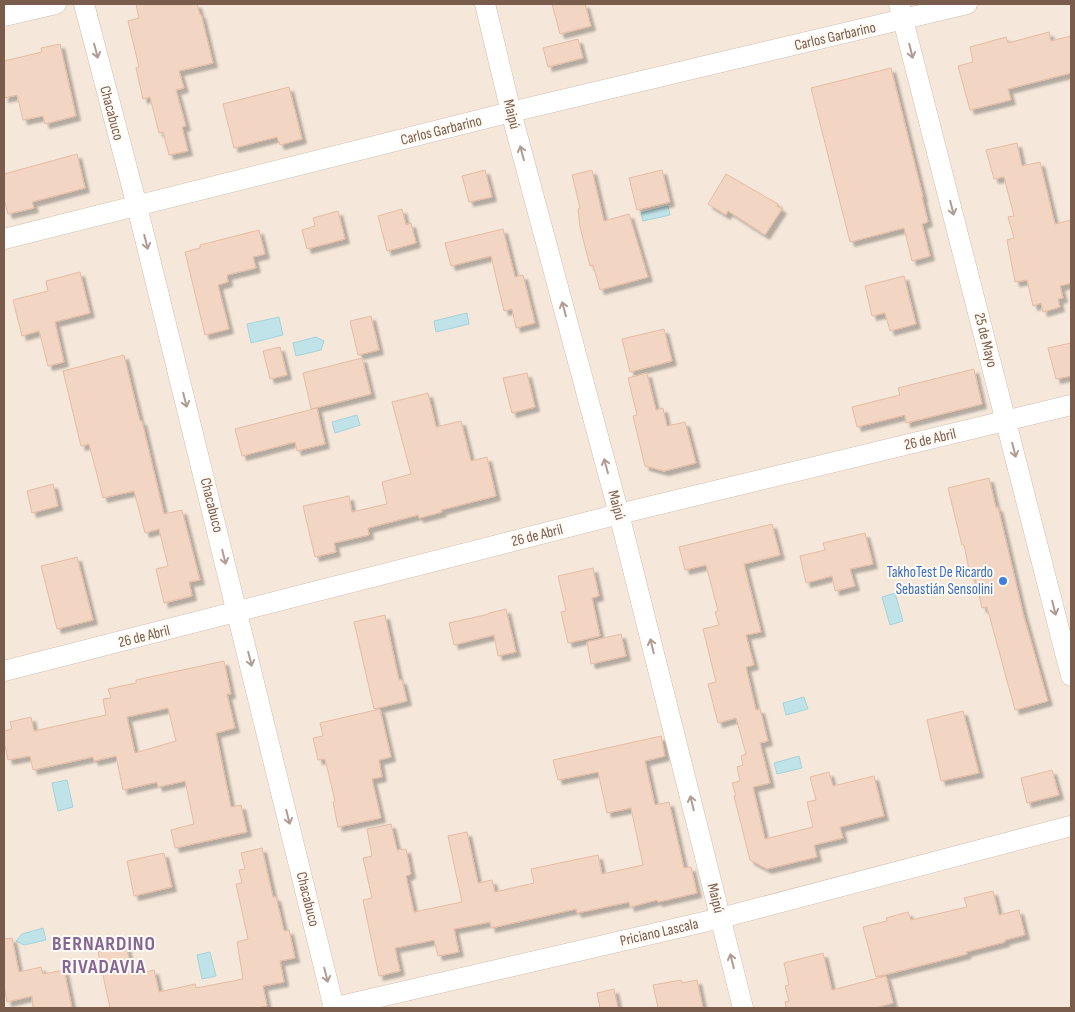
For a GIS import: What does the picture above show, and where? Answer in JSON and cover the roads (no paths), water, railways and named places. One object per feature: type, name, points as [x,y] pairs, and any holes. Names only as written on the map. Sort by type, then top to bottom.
[{"type":"street","points":[[4,16],[56,4]]},
{"type":"street","name":"Chacabuco","points":[[84,4],[137,206],[238,612],[333,1008]]},
{"type":"street","name":"Maipú","points":[[485,4],[511,112],[619,514],[743,1008]]},
{"type":"street","name":"Carlos Garbarino","points":[[4,239],[901,12],[967,4]]},
{"type":"street","name":"25 de Mayo","points":[[901,12],[1071,676]]},
{"type":"street","name":"26 de Abril","points":[[4,671],[619,514],[1071,405]]},
{"type":"street","name":"Priciano Lascala","points":[[333,1008],[721,918],[1071,826]]},
{"type":"water","points":[[668,206],[670,215],[643,221],[641,213]]},
{"type":"water","points":[[467,313],[469,324],[436,332],[434,321]]},
{"type":"water","points":[[279,317],[283,335],[251,343],[247,324]]},
{"type":"water","points":[[316,337],[324,341],[321,350],[296,356],[293,343]]},
{"type":"water","points":[[357,415],[360,425],[335,433],[332,422]]},
{"type":"water","points":[[895,593],[903,621],[890,625],[882,597]]},
{"type":"water","points":[[804,697],[808,709],[786,715],[783,703]]},
{"type":"water","points":[[799,756],[802,768],[777,774],[774,763]]},
{"type":"water","points":[[67,780],[73,807],[58,811],[52,783]]},
{"type":"water","points":[[43,928],[46,940],[24,945],[16,941],[22,934]]},
{"type":"water","points":[[210,952],[216,976],[202,979],[197,955]]},
{"type":"place","name":"TakhoTest De Ricardo Sebastián Sensolini","points":[[1003,581]]},
{"type":"district","name":"BERNARDINO RIVADAVIA","points":[[104,954]]}]
